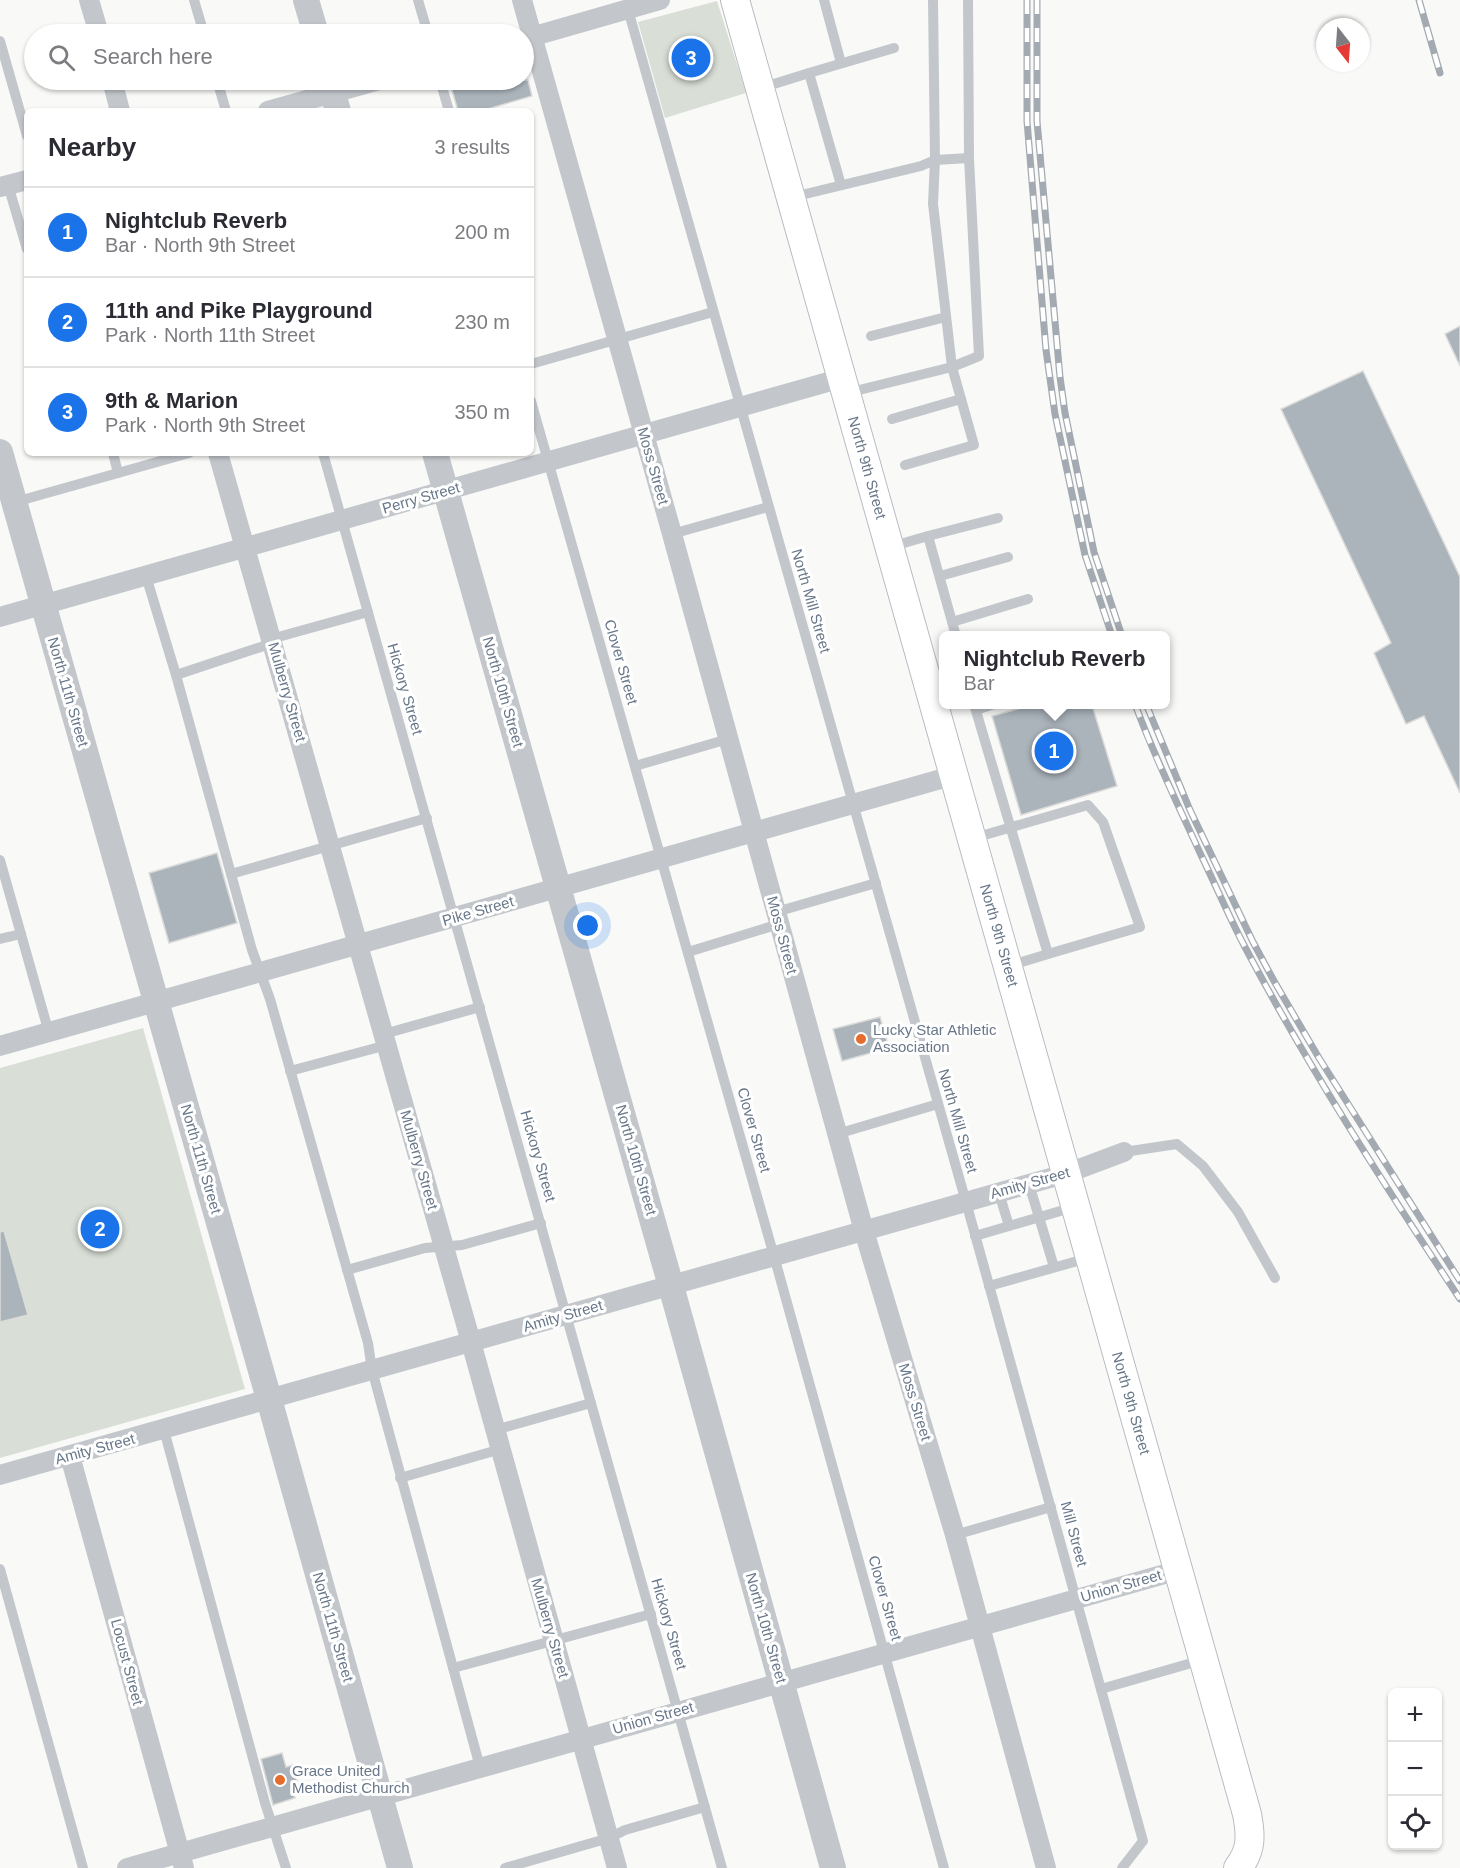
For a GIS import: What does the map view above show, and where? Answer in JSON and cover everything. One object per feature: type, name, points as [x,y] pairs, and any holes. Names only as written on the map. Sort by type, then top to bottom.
[{"type":"main road","name":"North 9th Street","points":[[735,0],[1068,1173],[1247,1814],[1251,1840],[1243,1866]]},
{"type":"street","points":[[89,0],[96,24]]},
{"type":"street","points":[[306,0],[313,24]]},
{"type":"street","name":"Moss Street","points":[[522,0],[526,24]]},
{"type":"street","points":[[534,35],[626,5],[660,0]]},
{"type":"street","name":"Moss Street","points":[[534,57],[672,534],[864,1231],[955,1535],[1046,1868]]},
{"type":"street","points":[[115,90],[119,108]]},
{"type":"street","points":[[279,108],[333,94]]},
{"type":"street","points":[[4,186],[24,181]]},
{"type":"street","name":"Perry Street","points":[[0,617],[740,407],[844,386]]},
{"type":"street","name":"North 11th Street","points":[[0,452],[269,1399],[399,1868]]},
{"type":"street","name":"Mulberry Street","points":[[219,456],[471,1342],[617,1868]]},
{"type":"street","name":"North 10th Street","points":[[436,456],[833,1868]]},
{"type":"street","name":"Pike Street","points":[[0,1046],[955,775]]},
{"type":"street","name":"Amity Street","points":[[0,1475],[1068,1173],[1124,1152]]},
{"type":"street","name":"Locust Street","points":[[70,1456],[182,1861]]},
{"type":"street","name":"Union Street","points":[[127,1868],[182,1861],[273,1827],[1179,1570]]},
{"type":"lane","points":[[194,0],[201,24]]},
{"type":"lane","points":[[418,0],[425,24]]},
{"type":"lane","points":[[824,0],[841,63]]},
{"type":"lane","points":[[905,465],[974,445],[952,367],[933,204],[935,160],[933,0]]},
{"type":"lane","points":[[844,386],[952,367],[979,356],[969,158],[968,0]]},
{"type":"lane","name":"North Mill Street","points":[[626,5],[966,1202]]},
{"type":"lane","points":[[0,41],[24,125]]},
{"type":"lane","points":[[760,88],[894,48]]},
{"type":"lane","points":[[809,73],[841,184]]},
{"type":"lane","points":[[220,90],[225,108]]},
{"type":"lane","points":[[443,90],[448,108]]},
{"type":"lane","points":[[791,198],[921,166],[935,160],[969,158]]},
{"type":"lane","points":[[4,186],[24,241]]},
{"type":"lane","points":[[534,363],[713,312]]},
{"type":"lane","points":[[871,336],[946,317]]},
{"type":"lane","points":[[892,419],[961,399]]},
{"type":"lane","name":"Clover Street","points":[[534,412],[774,1256],[944,1868]]},
{"type":"lane","points":[[113,456],[118,473]]},
{"type":"lane","points":[[14,502],[178,456]]},
{"type":"lane","name":"Hickory Street","points":[[324,456],[722,1868]]},
{"type":"lane","points":[[672,534],[768,507]]},
{"type":"lane","points":[[890,547],[998,518]]},
{"type":"lane","points":[[928,536],[955,631]]},
{"type":"lane","points":[[940,576],[1008,557]]},
{"type":"lane","points":[[146,576],[368,1343],[372,1370],[400,1478],[480,1767]]},
{"type":"lane","points":[[952,622],[1028,598]]},
{"type":"lane","points":[[176,675],[272,641],[368,612]]},
{"type":"lane","points":[[976,709],[1048,954]]},
{"type":"lane","points":[[635,766],[728,739]]},
{"type":"lane","points":[[973,838],[1088,805],[1103,822],[1140,927],[1009,966]]},
{"type":"lane","points":[[231,874],[426,818]]},
{"type":"lane","points":[[0,860],[49,1033]]},
{"type":"lane","points":[[688,952],[876,883]]},
{"type":"lane","points":[[0,939],[21,934]]},
{"type":"lane","points":[[290,1071],[480,1007]]},
{"type":"lane","points":[[837,1134],[938,1104]]},
{"type":"lane","points":[[1124,1152],[1177,1144],[1203,1166],[1239,1212],[1275,1278]]},
{"type":"lane","points":[[1029,1184],[1054,1267]]},
{"type":"lane","points":[[999,1192],[1009,1227]]},
{"type":"lane","name":"Mill Street","points":[[966,1202],[1143,1841],[1122,1868]]},
{"type":"lane","points":[[975,1236],[1077,1206]]},
{"type":"lane","points":[[347,1270],[425,1248],[462,1245],[541,1223]]},
{"type":"lane","points":[[989,1286],[1091,1257]]},
{"type":"lane","points":[[495,1430],[591,1403]]},
{"type":"lane","points":[[164,1430],[265,1803],[286,1868]]},
{"type":"lane","points":[[400,1478],[501,1449]]},
{"type":"lane","points":[[955,1535],[1051,1507]]},
{"type":"lane","points":[[0,1569],[83,1868]]},
{"type":"lane","points":[[453,1668],[651,1614]]},
{"type":"lane","points":[[1101,1689],[1204,1659]]},
{"type":"lane","points":[[512,1867],[705,1807]]},
{"type":"shaded area","points":[[717,1],[746,93],[665,118],[638,22]]},
{"type":"shaded area","points":[[143,1028],[245,1389],[0,1458],[0,1068]]},
{"type":"building","points":[[452,90],[530,90],[532,96],[491,108],[457,108]]},
{"type":"building","points":[[1460,326],[1460,366],[1445,334]]},
{"type":"building","points":[[1363,371],[1460,577],[1460,793],[1424,716],[1406,724],[1374,653],[1391,643],[1281,409]]},
{"type":"building","points":[[1017,709],[1093,709],[1117,786],[1021,815],[992,716]]},
{"type":"building","points":[[217,853],[237,923],[169,943],[149,873]]},
{"type":"building","name":"Lucky Star Athletic Association","points":[[880,1017],[889,1048],[842,1061],[833,1029]]},
{"type":"building","points":[[4,1231],[28,1315],[0,1322],[0,1232]]},
{"type":"building","name":"Grace United Methodist Church","points":[[282,1753],[286,1767],[293,1765],[300,1792],[294,1794],[295,1798],[273,1805],[261,1759]]},
{"type":"railway","points":[[1027,0],[1027,121],[1046,350],[1055,414],[1085,555],[1110,631]]},
{"type":"railway","points":[[1037,0],[1037,121],[1060,377],[1065,413],[1094,552],[1120,631]]},
{"type":"railway","points":[[1419,0],[1440,73]]},
{"type":"railway","points":[[1137,709],[1201,855],[1240,938],[1270,994],[1349,1127],[1460,1299]]},
{"type":"railway","points":[[1148,709],[1190,810],[1274,981],[1319,1058],[1460,1281]]},
{"type":"place","name":"9th & Marion","points":[[691,58]]},
{"type":"place","name":"Nightclub Reverb","points":[[1054,751]]},
{"type":"place","name":"Lucky Star Athletic Association","points":[[861,1039]]},
{"type":"place","name":"11th and Pike Playground","points":[[100,1229]]},
{"type":"place","name":"Grace United Methodist Church","points":[[280,1780]]}]
